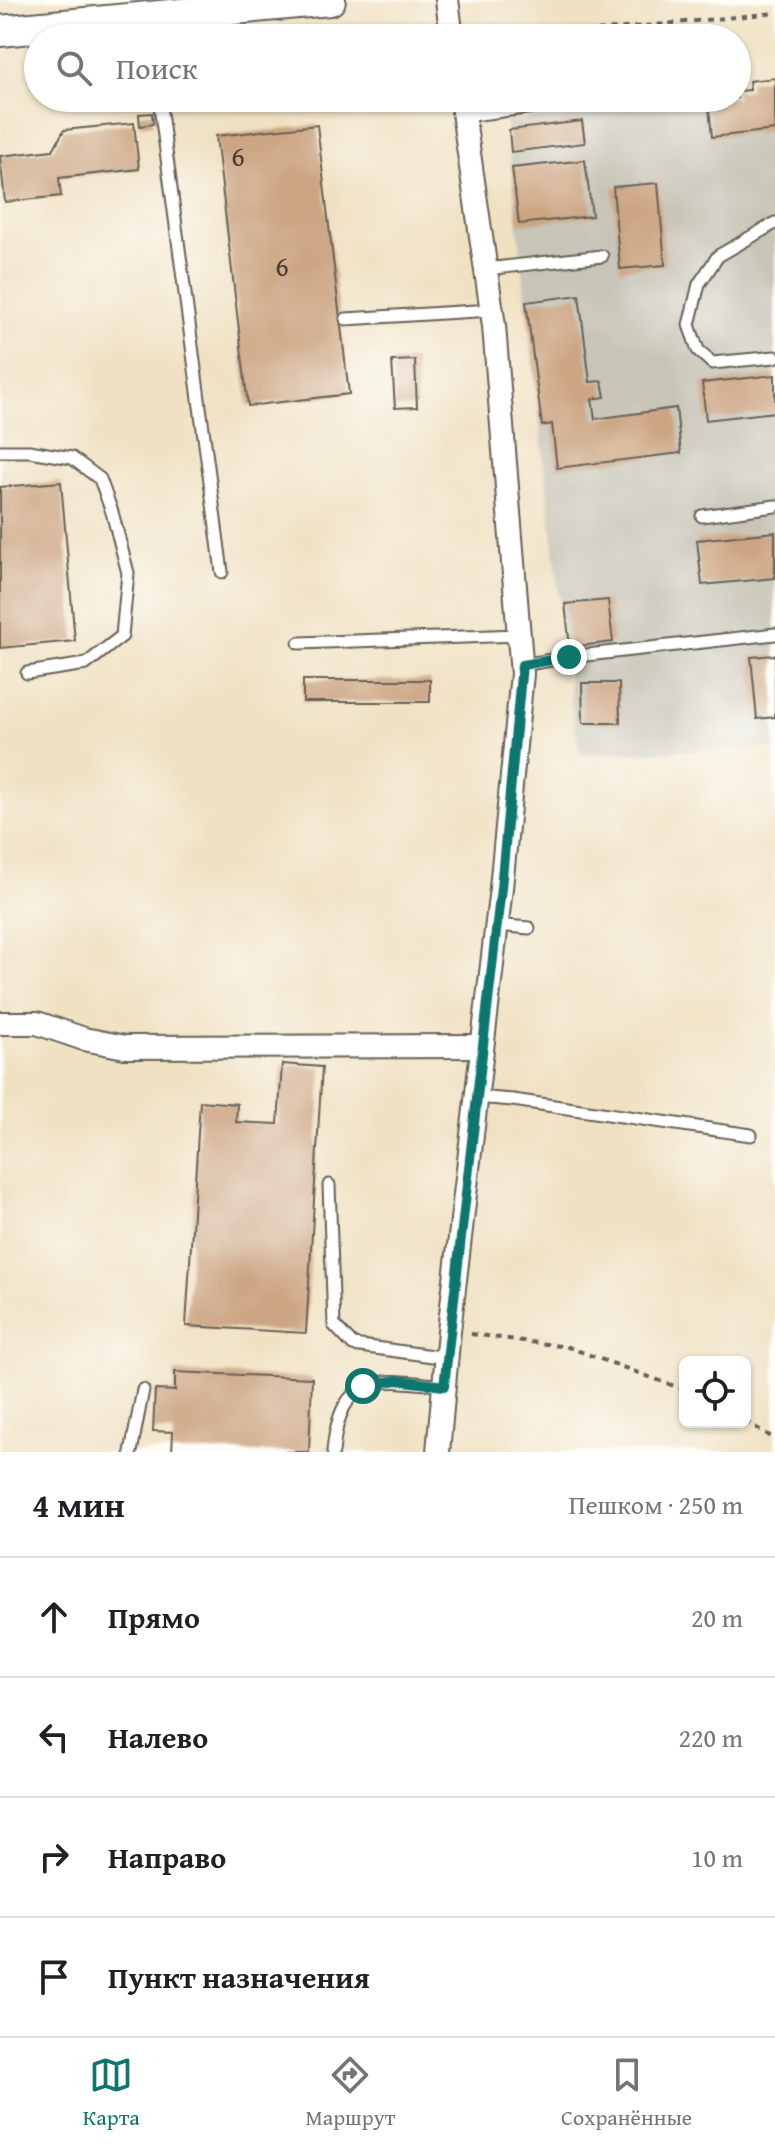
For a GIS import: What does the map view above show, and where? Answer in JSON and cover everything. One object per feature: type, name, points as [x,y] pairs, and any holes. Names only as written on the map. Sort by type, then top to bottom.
[{"type":"main road","points":[[175,24],[330,0]]},
{"type":"main road","points":[[0,31],[24,31]]},
{"type":"street","points":[[447,0],[450,24]]},
{"type":"street","points":[[438,1452],[449,1331],[497,925],[522,665],[492,310],[463,112]]},
{"type":"street","points":[[0,1023],[37,1023],[84,1039],[125,1047],[482,1046]]},
{"type":"lane","points":[[161,112],[222,572]]},
{"type":"lane","points":[[775,223],[718,256],[699,284],[689,325],[698,350],[712,363],[775,357]]},
{"type":"lane","points":[[486,269],[602,256]]},
{"type":"lane","points":[[346,319],[492,310]]},
{"type":"lane","points":[[0,451],[29,451],[72,458],[100,479],[128,573],[122,636],[86,664],[27,673]]},
{"type":"lane","points":[[702,516],[775,506]]},
{"type":"lane","points":[[522,665],[775,634]]},
{"type":"lane","points":[[299,643],[519,635]]},
{"type":"lane","points":[[497,925],[529,928]]},
{"type":"lane","points":[[476,1097],[751,1135]]},
{"type":"lane","points":[[329,1185],[334,1325],[353,1345],[447,1358]]},
{"type":"lane","points":[[333,1452],[344,1404],[363,1386],[397,1380],[444,1386]]},
{"type":"lane","points":[[131,1452],[143,1390]]},
{"type":"path","points":[[665,24],[775,13]]},
{"type":"path","points":[[449,1331],[568,1347],[679,1388]]},
{"type":"path","points":[[751,1425],[775,1439]]},
{"type":"shaded area","points":[[775,90],[775,748],[581,754],[573,718],[506,122],[591,112],[751,112],[751,95]]},
{"type":"building","points":[[775,78],[775,130],[712,137],[709,112],[751,112],[751,81]]},
{"type":"building","points":[[152,113],[153,124],[140,126],[139,114]]},
{"type":"building","points":[[582,121],[585,143],[511,152],[509,130]]},
{"type":"building","points":[[134,123],[139,169],[59,178],[61,196],[5,202],[0,156],[53,150],[64,130]]},
{"type":"building","points":[[317,125],[349,394],[248,406],[216,136]]},
{"type":"building","points":[[585,160],[592,216],[519,224],[512,168]]},
{"type":"building","points":[[658,183],[665,265],[620,269],[613,187]]},
{"type":"building","points":[[579,295],[590,382],[602,381],[605,397],[592,399],[595,419],[676,408],[681,453],[557,468],[552,424],[542,426],[526,302]]},
{"type":"building","points":[[415,360],[417,407],[395,408],[392,361]]},
{"type":"building","points":[[775,375],[775,412],[706,420],[702,383]]},
{"type":"building","points":[[61,482],[75,641],[0,648],[0,487]]},
{"type":"building","points":[[775,532],[775,578],[702,585],[697,540]]},
{"type":"building","points":[[608,600],[613,642],[570,647],[565,604]]},
{"type":"building","points":[[775,655],[775,717],[757,719],[751,657]]},
{"type":"building","points":[[303,680],[430,680],[430,702],[303,702]]},
{"type":"building","points":[[582,683],[619,683],[620,723],[583,723]]},
{"type":"building","points":[[282,1064],[322,1067],[306,1333],[186,1326],[200,1101],[237,1104],[236,1122],[278,1124]]},
{"type":"building","points":[[175,1372],[312,1378],[309,1452],[172,1452],[173,1432],[153,1431],[155,1390],[175,1391]]},
{"type":"route","points":[[363,1386],[397,1380],[444,1386],[501,888],[522,665],[569,657]]}]
